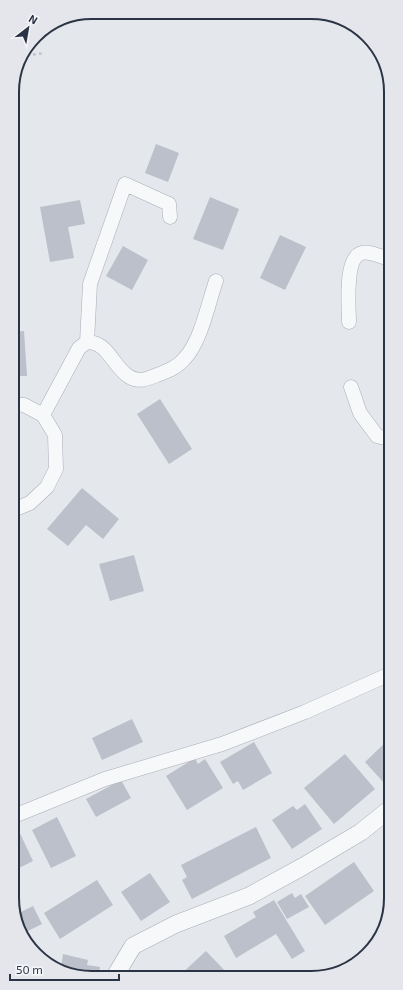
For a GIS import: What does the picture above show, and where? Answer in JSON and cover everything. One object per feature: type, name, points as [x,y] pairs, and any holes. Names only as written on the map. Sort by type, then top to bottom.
[{"type":"street","points":[[87,342],[90,284],[125,184],[169,204],[170,217]]},
{"type":"street","points":[[349,322],[350,267],[356,255],[363,252],[384,258]]},
{"type":"street","points":[[42,415],[79,348],[87,342],[95,342],[104,348],[127,375],[137,380],[146,380],[171,370],[186,358],[196,342],[216,281]]},
{"type":"street","points":[[351,387],[360,413],[377,436],[384,438]]},
{"type":"street","points":[[19,405],[24,405],[42,415],[55,435],[56,469],[47,487],[30,502],[19,508]]},
{"type":"street","points":[[19,814],[105,779],[229,741],[305,712],[384,677]]},
{"type":"street","points":[[118,971],[133,946],[176,924],[249,896],[361,832],[384,814]]},
{"type":"path","points":[[29,55],[45,53]]},
{"type":"building","points":[[156,144],[179,153],[168,182],[145,173]]},
{"type":"building","points":[[210,197],[239,209],[223,250],[193,239]]},
{"type":"building","points":[[80,200],[85,224],[68,227],[74,258],[50,262],[40,207]]},
{"type":"building","points":[[280,235],[306,247],[285,290],[260,278]]},
{"type":"building","points":[[123,246],[148,260],[132,290],[106,276]]},
{"type":"building","points":[[19,331],[24,331],[27,376],[19,376]]},
{"type":"building","points":[[160,399],[192,449],[169,464],[137,414]]},
{"type":"building","points":[[82,488],[119,519],[103,539],[86,525],[68,546],[47,529]]},
{"type":"building","points":[[134,555],[144,591],[110,601],[99,564]]},
{"type":"building","points":[[132,719],[143,742],[102,760],[92,738]]},
{"type":"building","points":[[254,742],[272,773],[243,790],[238,781],[233,784],[220,762]]},
{"type":"building","points":[[384,744],[384,783],[365,762]]},
{"type":"building","points":[[345,754],[375,789],[334,824],[304,788]]},
{"type":"building","points":[[195,758],[198,764],[205,759],[223,788],[187,810],[166,776]]},
{"type":"building","points":[[121,780],[131,798],[96,817],[86,799]]},
{"type":"building","points":[[305,804],[322,829],[292,849],[272,820],[293,806],[297,810]]},
{"type":"building","points":[[57,817],[76,856],[51,868],[32,830]]},
{"type":"building","points":[[256,827],[271,858],[192,899],[182,880],[187,877],[181,865]]},
{"type":"building","points":[[19,831],[33,861],[19,868]]},
{"type":"building","points":[[354,862],[374,891],[325,925],[305,896]]},
{"type":"building","points":[[150,873],[170,902],[141,921],[121,892]]},
{"type":"building","points":[[97,880],[113,905],[60,939],[44,913]]},
{"type":"building","points":[[292,893],[295,898],[301,894],[309,907],[287,919],[277,902]]},
{"type":"building","points":[[274,900],[305,951],[292,959],[276,934],[236,958],[224,936],[256,917],[253,912]]},
{"type":"building","points":[[33,906],[42,924],[28,931],[20,912]]},
{"type":"building","points":[[206,951],[225,971],[184,971]]},
{"type":"building","points":[[63,954],[88,960],[87,965],[100,967],[100,971],[78,970],[62,964]]}]
